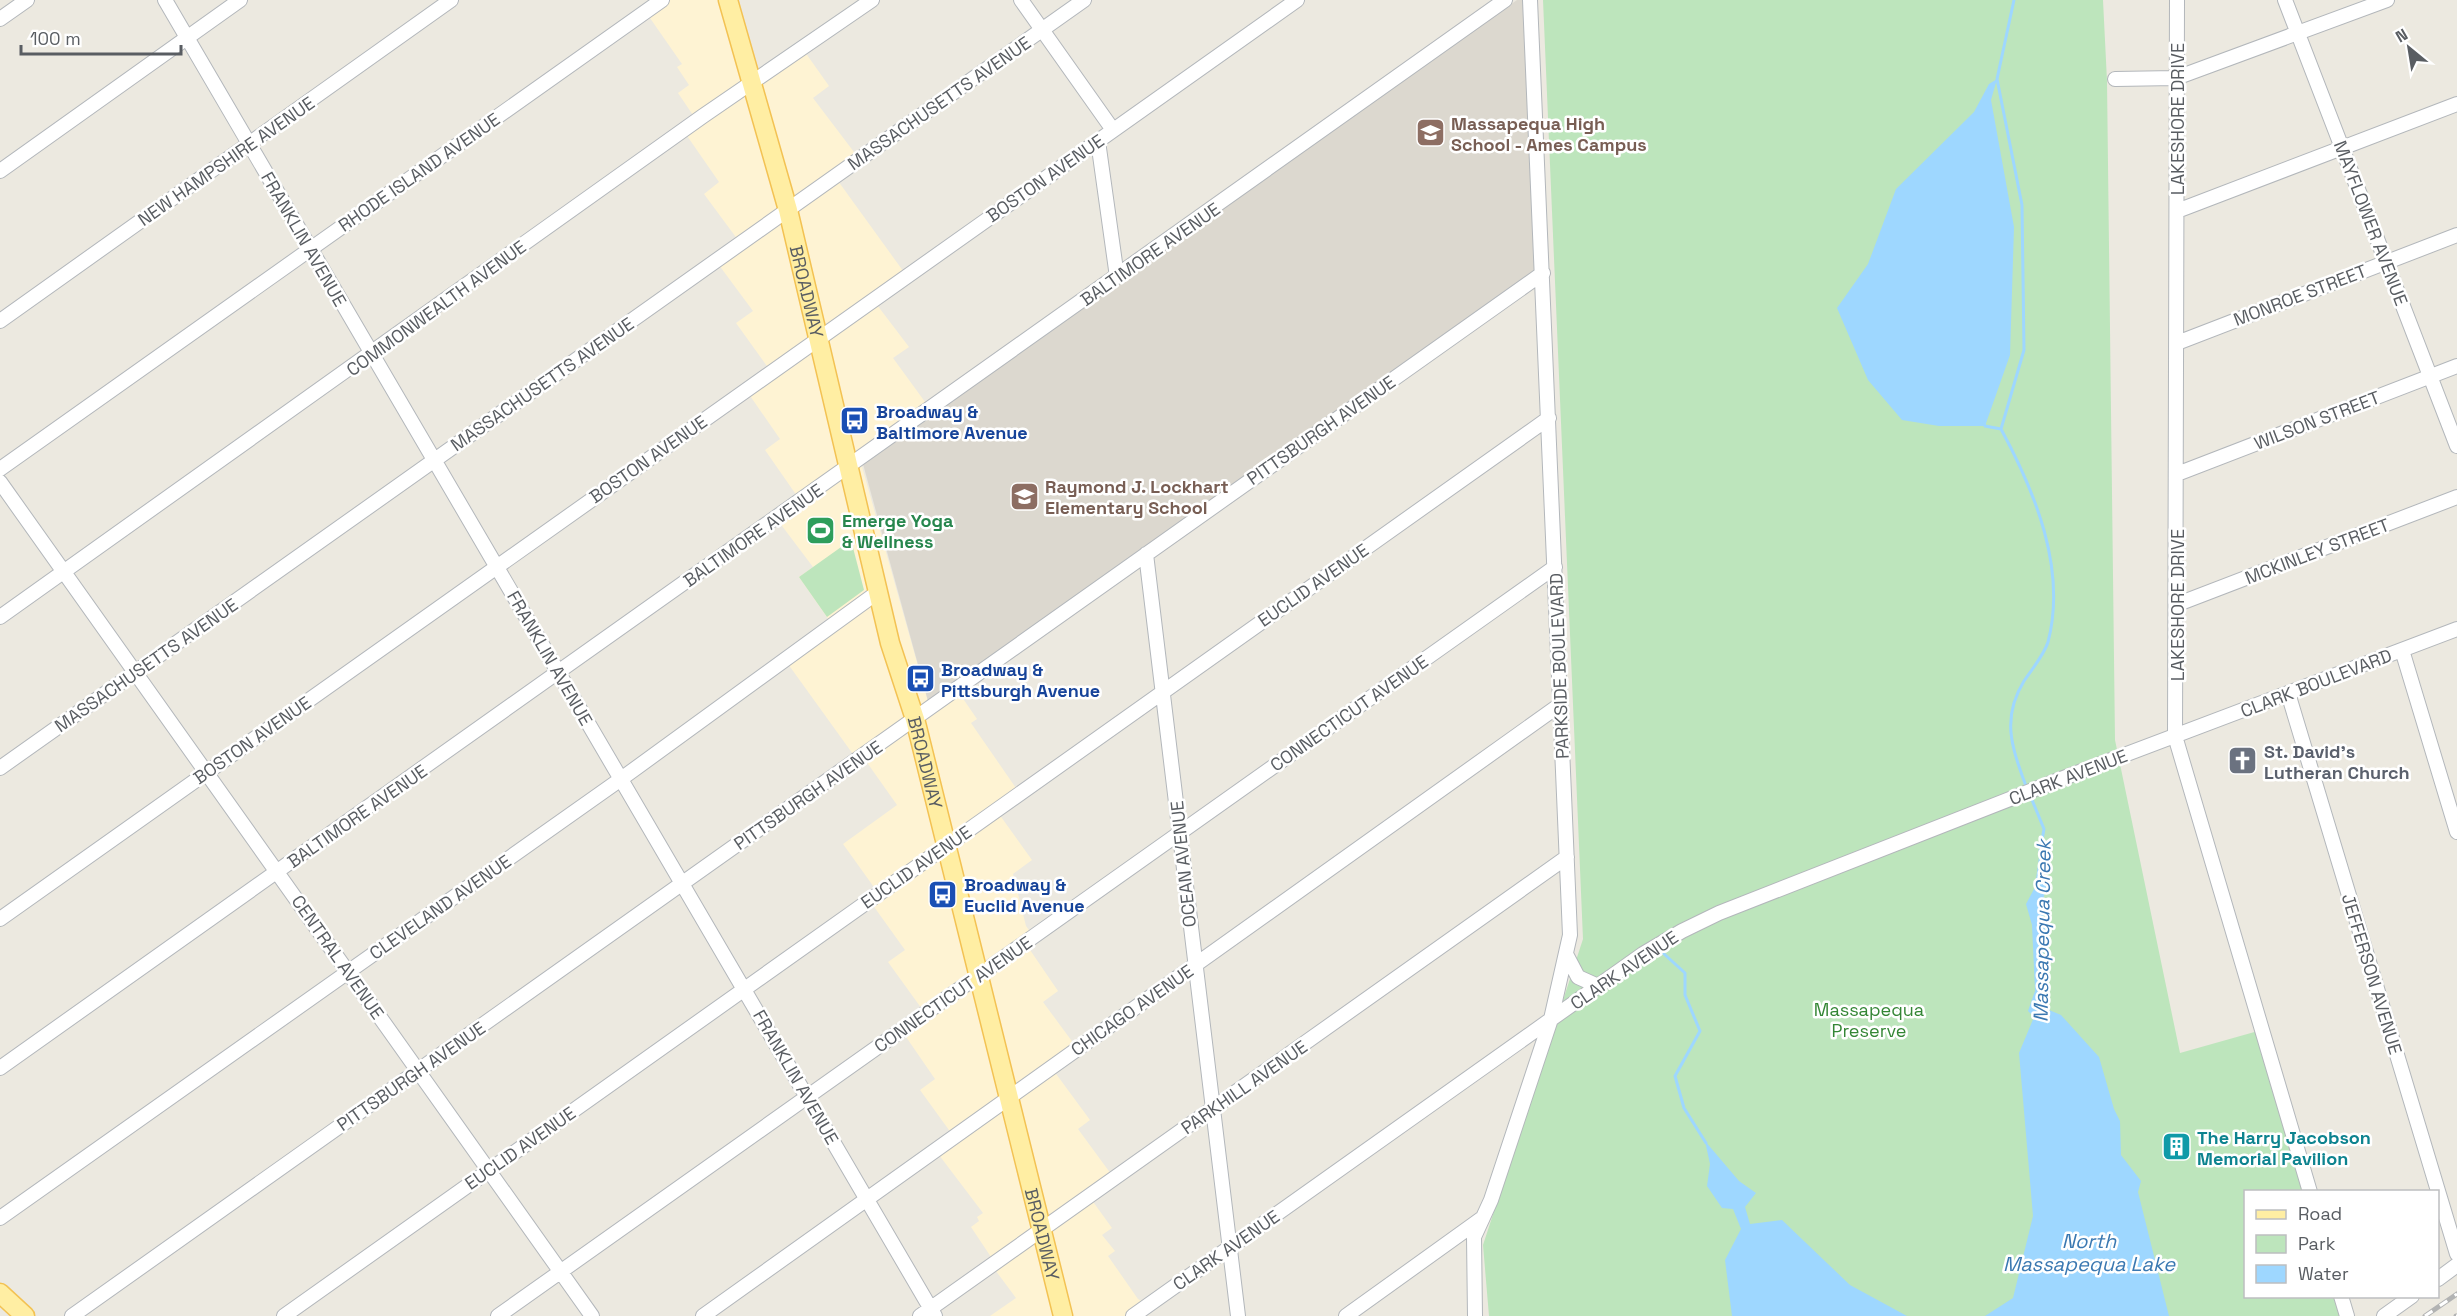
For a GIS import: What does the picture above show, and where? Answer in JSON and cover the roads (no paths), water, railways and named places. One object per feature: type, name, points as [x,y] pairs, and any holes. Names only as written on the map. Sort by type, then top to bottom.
[{"type":"main road","name":"BROADWAY","points":[[728,0],[788,210],[890,643],[915,719],[1063,1316]]},
{"type":"main road","points":[[0,1293],[25,1316]]},
{"type":"street","points":[[0,19],[27,0]]},
{"type":"street","name":"FRANKLIN AVENUE","points":[[165,0],[867,1199],[929,1313]]},
{"type":"street","points":[[0,171],[240,0]]},
{"type":"street","name":"NEW HAMPSHIRE AVENUE","points":[[0,321],[451,0]]},
{"type":"street","name":"RHODE ISLAND AVENUE","points":[[0,469],[662,0]]},
{"type":"street","name":"COMMONWEALTH AVENUE","points":[[0,617],[872,0]]},
{"type":"street","points":[[1021,0],[1113,130]]},
{"type":"street","name":"MASSACHUSETTS AVENUE","points":[[0,768],[1084,0]]},
{"type":"street","name":"BOSTON AVENUE","points":[[0,919],[1297,0]]},
{"type":"street","name":"BALTIMORE AVENUE","points":[[0,1068],[1505,0]]},
{"type":"street","name":"PARKSIDE BOULEVARD","points":[[1475,1316],[1472,1254],[1474,1237],[1484,1217],[1551,1019],[1570,935],[1530,0]]},
{"type":"street","name":"LAKESHORE DRIVE","points":[[2177,0],[2178,604],[2175,736],[2310,1190]]},
{"type":"street","name":"MAYFLOWER AVENUE","points":[[2285,0],[2457,446]]},
{"type":"street","points":[[2115,79],[2176,78],[2387,0]]},
{"type":"street","points":[[2177,211],[2457,104]]},
{"type":"street","points":[[1098,141],[1117,277]]},
{"type":"street","name":"MONROE STREET","points":[[2177,343],[2457,235]]},
{"type":"street","name":"PITTSBURGH AVENUE","points":[[72,1316],[1543,273]]},
{"type":"street","name":"WILSON STREET","points":[[2177,474],[2457,366]]},
{"type":"street","name":"EUCLID AVENUE","points":[[284,1316],[1549,418]]},
{"type":"street","name":"CENTRAL AVENUE","points":[[0,482],[591,1316]]},
{"type":"street","name":"MCKINLEY STREET","points":[[2178,604],[2457,497]]},
{"type":"street","name":"OCEAN AVENUE","points":[[1146,554],[1238,1316]]},
{"type":"street","name":"CONNECTICUT AVENUE","points":[[498,1316],[1555,567]]},
{"type":"street","name":"CLEVELAND AVENUE","points":[[0,1218],[621,779],[878,592]]},
{"type":"street","name":"CLARK BOULEVARD","points":[[2175,736],[2457,629]]},
{"type":"street","points":[[2402,650],[2457,832]]},
{"type":"street","name":"JEFFERSON AVENUE","points":[[2288,693],[2438,1190]]},
{"type":"street","name":"CHICAGO AVENUE","points":[[702,1316],[1009,1100],[1561,704]]},
{"type":"street","name":"CLARK AVENUE","points":[[1132,1316],[1653,948],[1719,913],[2175,736]]},
{"type":"street","name":"PARKHILL AVENUE","points":[[929,1313],[1567,857]]},
{"type":"street","points":[[1567,956],[1578,977],[1598,986]]},
{"type":"street","name":"JEFFERSON AVENUE","points":[[2439,1194],[2457,1254]]},
{"type":"street","points":[[1346,1316],[1484,1217]]},
{"type":"street","points":[[2439,1278],[2457,1265]]},
{"type":"street","points":[[2342,1298],[2347,1316]]},
{"type":"street","points":[[2384,1316],[2409,1298]]},
{"type":"water","points":[[1997,79],[1991,100],[2014,227],[2010,355],[1985,426],[1939,426],[1902,420],[1868,380],[1837,308],[1868,264],[1896,189],[1974,112],[1989,84]]},
{"type":"water","name":"North Massapequa Lake","points":[[2040,849],[2046,887],[2042,905],[2045,930],[2042,976],[2049,1010],[2061,1015],[2099,1057],[2114,1109],[2120,1121],[2121,1155],[2141,1181],[2138,1192],[2169,1316],[1985,1316],[2013,1298],[2033,1216],[2019,1053],[2034,1017],[2028,1011],[2035,991],[2032,925],[2026,904],[2035,887]]},
{"type":"water","points":[[1705,1141],[1739,1181],[1756,1193],[1745,1207],[1750,1224],[1782,1220],[1850,1285],[1907,1316],[1732,1316],[1725,1260],[1741,1229],[1733,1209],[1722,1208],[1707,1186],[1710,1164]]},
{"type":"waterway","name":"Massapequa Creek","points":[[2014,0],[1997,79],[2022,205],[2024,350],[2001,429],[2036,505],[2050,559],[2053,587],[2053,614],[2048,642],[2041,657],[2024,681],[2012,709],[2011,735],[2027,789]]},
{"type":"waterway","points":[[1984,423],[1985,426],[2001,429]]},
{"type":"waterway","name":"Massapequa Creek","points":[[2030,795],[2044,829],[2040,851]]},
{"type":"waterway","points":[[1663,953],[1685,973],[1685,995],[1700,1031],[1675,1076],[1684,1108],[1706,1143]]},
{"type":"railway","points":[[2425,1316],[2457,1294]]},
{"type":"place","name":"Massapequa High School - Ames Campus","points":[[1430,133]]},
{"type":"place","name":"Broadway & Baltimore Avenue","points":[[855,421]]},
{"type":"place","name":"Raymond J. Lockhart Elementary School","points":[[1024,496]]},
{"type":"place","name":"Emerge Yoga & Wellness","points":[[821,530]]},
{"type":"place","name":"Broadway & Pittsburgh Avenue","points":[[920,679]]},
{"type":"place","name":"St. David's Lutheran Church","points":[[2243,761]]},
{"type":"place","name":"Broadway & Euclid Avenue","points":[[943,894]]},
{"type":"place","name":"The Harry Jacobson Memorial Pavilion","points":[[2176,1147]]},
{"type":"park label","name":"Massapequa Preserve","points":[[1869,1019]]}]
